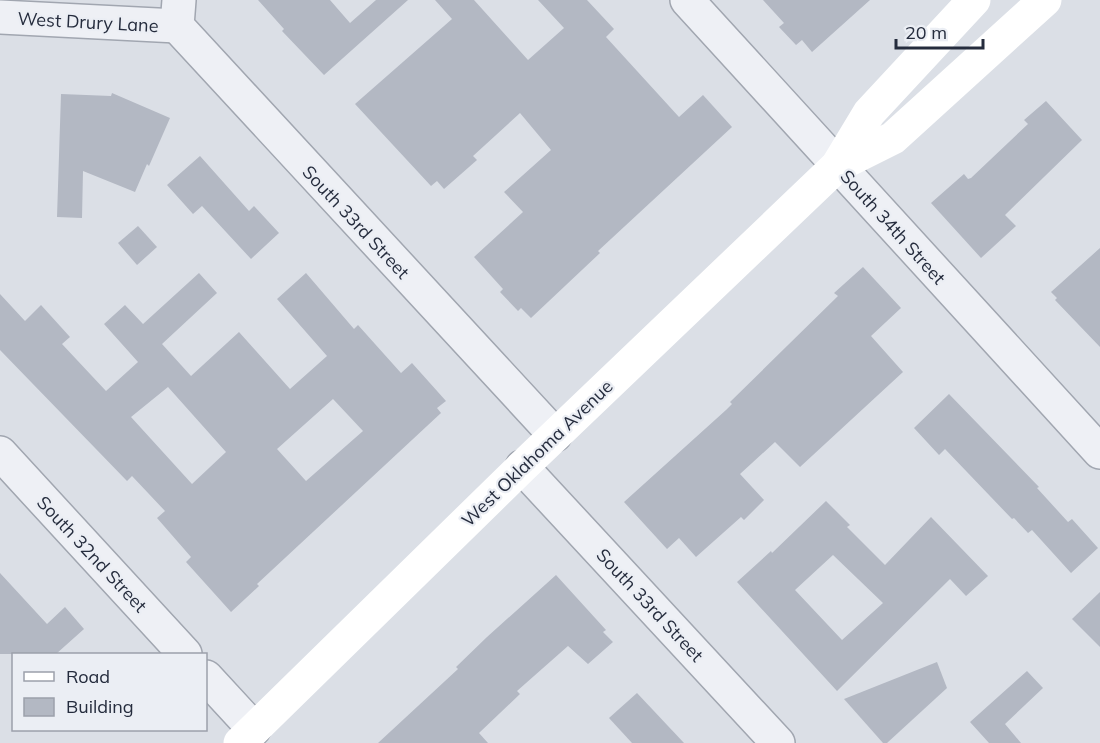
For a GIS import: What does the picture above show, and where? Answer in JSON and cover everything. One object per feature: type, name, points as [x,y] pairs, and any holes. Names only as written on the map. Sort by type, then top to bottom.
[{"type":"main road","name":"West Oklahoma Avenue","points":[[247,736],[555,435],[837,166],[869,113],[974,0]]},
{"type":"main road","name":"West Oklahoma Avenue","points":[[837,166],[893,138],[1045,0]]},
{"type":"street","name":"South 34th Street","points":[[687,0],[1100,453]]},
{"type":"street","name":"West Drury Lane","points":[[0,17],[178,13]]},
{"type":"street","name":"South 33rd Street","points":[[178,13],[555,435]]},
{"type":"street","name":"South 32nd Street","points":[[0,453],[184,653]]},
{"type":"street","name":"South 33rd Street","points":[[522,467],[778,743]]},
{"type":"street","points":[[207,678],[247,736]]},
{"type":"building","points":[[258,0],[330,0],[350,23],[376,0],[408,0],[324,75],[282,31],[284,29]]},
{"type":"building","points":[[435,0],[474,0],[528,60],[564,28],[538,0],[587,0],[614,29],[606,37],[679,117],[703,95],[732,127],[598,251],[600,253],[531,318],[521,308],[518,311],[500,292],[503,289],[474,257],[523,212],[504,192],[551,150],[520,113],[473,156],[477,160],[444,189],[437,181],[431,186],[355,104],[452,19]]},
{"type":"building","points":[[763,0],[870,0],[812,52],[802,40],[796,45],[779,27],[784,23]]},
{"type":"building","points":[[112,93],[170,118],[149,166],[147,164],[135,192],[83,171],[82,218],[57,217],[61,94],[111,96]]},
{"type":"building","points":[[1046,101],[1082,140],[1005,215],[1016,226],[981,258],[931,203],[964,174],[968,179],[971,178],[1028,124],[1024,120]]},
{"type":"building","points":[[200,156],[249,211],[254,206],[279,233],[251,259],[202,206],[193,214],[167,185]]},
{"type":"building","points":[[138,226],[157,247],[137,265],[118,243]]},
{"type":"building","points":[[1100,248],[1100,347],[1055,300],[1057,298],[1051,292]]},
{"type":"building","points":[[863,267],[901,308],[871,336],[903,372],[800,467],[775,442],[740,474],[764,500],[744,520],[741,517],[696,557],[679,538],[667,549],[624,502],[726,410],[732,404],[730,402],[838,296],[834,293]]},
{"type":"building","points":[[199,273],[217,293],[162,344],[191,376],[239,332],[290,389],[327,356],[277,299],[306,273],[354,329],[358,325],[401,373],[412,363],[446,401],[437,408],[441,413],[257,584],[259,586],[231,612],[186,562],[191,557],[157,518],[165,511],[132,476],[127,481],[0,350],[0,294],[25,321],[41,305],[70,337],[62,344],[106,391],[138,362],[104,324],[125,305],[143,324]],"holes":[[[168,387],[226,452],[192,484],[131,417]],[[333,399],[363,431],[306,481],[277,449]]]},
{"type":"building","points":[[949,394],[1039,487],[1037,488],[1068,522],[1072,519],[1098,548],[1071,573],[1032,530],[1028,533],[1014,518],[1012,519],[945,449],[939,455],[914,428]]},
{"type":"building","points":[[826,501],[850,525],[847,527],[885,565],[931,517],[988,576],[966,596],[950,579],[837,691],[737,582],[771,551],[772,553]],"holes":[[[833,555],[883,603],[842,640],[795,590]]]},
{"type":"building","points":[[0,573],[47,624],[65,607],[84,629],[57,653],[0,654]]},
{"type":"building","points":[[556,575],[606,630],[603,632],[613,642],[588,664],[568,646],[517,691],[520,694],[479,733],[488,743],[378,743],[458,669],[456,667],[487,637]]},
{"type":"building","points":[[1100,592],[1100,647],[1072,619]]},
{"type":"building","points":[[937,662],[947,688],[887,743],[883,743],[844,699]]},
{"type":"building","points":[[1027,671],[1043,688],[1005,724],[1021,743],[989,743],[970,722]]},
{"type":"building","points":[[637,693],[684,743],[632,743],[609,718]]}]
